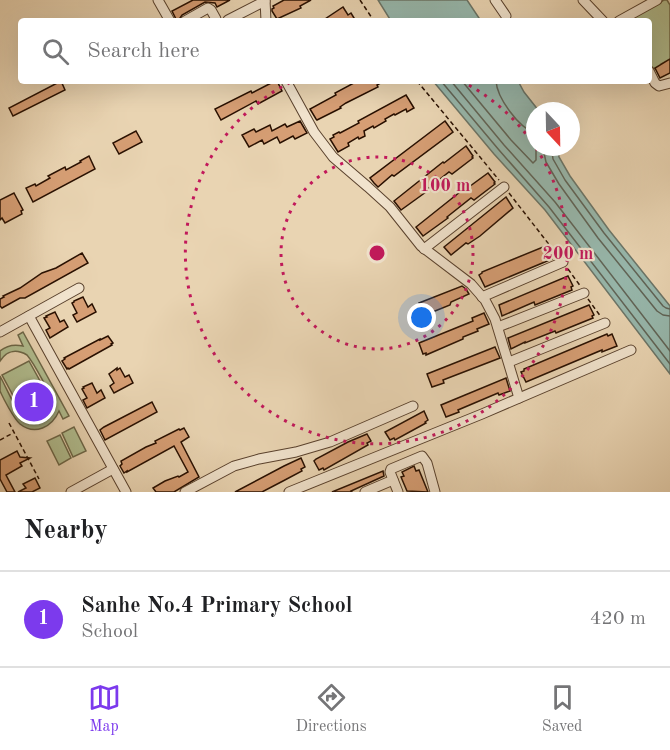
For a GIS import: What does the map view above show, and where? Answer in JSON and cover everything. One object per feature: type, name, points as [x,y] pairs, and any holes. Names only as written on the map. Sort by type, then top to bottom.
[{"type":"street","points":[[158,0],[168,18]]},
{"type":"street","points":[[232,18],[265,0],[266,18]]},
{"type":"street","points":[[495,0],[506,16]]},
{"type":"street","points":[[584,0],[600,18]]},
{"type":"street","points":[[624,18],[657,0]]},
{"type":"street","points":[[190,18],[208,8],[215,18]]},
{"type":"street","points":[[652,77],[659,86],[670,84]]},
{"type":"street","points":[[288,84],[314,132],[328,152],[381,198],[424,249],[471,284],[492,310],[519,398]]},
{"type":"street","points":[[424,249],[504,187]]},
{"type":"street","points":[[482,297],[563,262]]},
{"type":"street","points":[[0,332],[79,288]]},
{"type":"street","points":[[498,327],[584,293]]},
{"type":"street","points":[[29,316],[126,492]]},
{"type":"street","points":[[509,362],[605,323]]},
{"type":"street","points":[[289,492],[631,350]]},
{"type":"street","points":[[185,492],[234,466],[330,442],[413,406]]},
{"type":"street","points":[[398,492],[390,472],[391,469],[423,456],[435,492]]},
{"type":"street","points":[[71,492],[113,469]]},
{"type":"street","points":[[365,492],[393,480]]},
{"type":"street","points":[[317,481],[322,492]]},
{"type":"path","points":[[360,0],[372,18]]},
{"type":"path","points":[[419,84],[552,246],[605,323]]},
{"type":"path","points":[[9,423],[39,479]]},
{"type":"path","points":[[0,440],[14,432]]},
{"type":"green space","points":[[667,0],[670,5],[670,59],[661,64],[662,66],[654,69],[652,67],[652,18],[631,18]]},
{"type":"green space","points":[[23,332],[69,416],[63,419],[59,411],[48,425],[37,429],[26,428],[20,424],[0,391],[0,376],[17,409],[27,421],[42,421],[50,415],[53,405],[50,395],[27,355],[12,352],[0,361],[0,351],[3,349],[17,345],[23,346],[18,335]]},
{"type":"green space","points":[[29,361],[50,399],[23,414],[2,375]]},
{"type":"green space","points":[[74,427],[86,451],[73,457],[62,433]]},
{"type":"green space","points":[[60,435],[71,458],[59,465],[47,441]]},
{"type":"water","points":[[378,0],[467,0],[479,18],[389,18]]},
{"type":"water","points":[[436,84],[520,84],[532,102],[526,102],[526,156],[559,156],[570,176],[609,230],[670,306],[670,374],[545,210]]},
{"type":"building","points":[[193,0],[230,0],[217,7],[215,3],[205,2],[180,18],[176,18],[172,11]]},
{"type":"building","points":[[284,0],[311,0],[300,6],[301,8],[279,18],[276,18],[272,11],[273,6]]},
{"type":"building","points":[[343,7],[348,15],[351,13],[354,18],[326,18]]},
{"type":"building","points":[[670,59],[670,73],[660,78],[655,68]]},
{"type":"building","points":[[55,84],[62,84],[65,90],[13,116],[9,108]]},
{"type":"building","points":[[269,84],[278,84],[282,91],[258,104],[256,101],[221,120],[215,109],[251,91],[252,93]]},
{"type":"building","points":[[352,84],[379,84],[378,87],[317,120],[310,109],[336,95],[335,93]]},
{"type":"building","points":[[406,95],[414,108],[407,112],[406,109],[394,114],[374,128],[373,126],[364,131],[365,136],[359,139],[358,137],[338,152],[330,139],[334,137],[333,135],[359,123],[358,121]]},
{"type":"building","points":[[300,121],[307,133],[295,139],[293,136],[280,143],[277,137],[264,144],[262,140],[249,147],[242,135],[254,129],[256,132],[270,125],[272,131],[285,124],[287,127]]},
{"type":"building","points":[[445,121],[453,132],[378,187],[374,183],[370,178]]},
{"type":"building","points":[[136,131],[142,142],[119,154],[113,143]]},
{"type":"building","points":[[466,146],[473,158],[452,174],[449,172],[401,210],[394,201]]},
{"type":"building","points":[[89,156],[95,169],[33,202],[26,188],[35,184],[36,186],[50,178],[48,176],[65,167],[66,170]]},
{"type":"building","points":[[488,173],[495,184],[474,200],[471,198],[423,236],[416,227],[465,188]]},
{"type":"building","points":[[14,193],[23,210],[22,214],[5,223],[2,218],[0,220],[0,200]]},
{"type":"building","points":[[506,197],[513,208],[480,236],[466,243],[451,255],[444,247]]},
{"type":"building","points":[[548,245],[552,259],[485,287],[479,275],[482,272]]},
{"type":"building","points":[[82,253],[88,263],[25,298],[20,298],[2,308],[0,306],[0,299],[3,296]]},
{"type":"building","points":[[568,276],[573,286],[572,290],[535,305],[534,302],[502,316],[499,305]]},
{"type":"building","points":[[462,286],[469,294],[451,302],[450,305],[424,314],[419,303]]},
{"type":"building","points":[[83,297],[88,307],[92,304],[96,312],[77,322],[73,315],[77,313],[72,303]]},
{"type":"building","points":[[589,305],[594,315],[593,318],[511,349],[508,338]]},
{"type":"building","points":[[55,312],[60,322],[64,320],[68,327],[50,338],[46,330],[50,328],[44,318]]},
{"type":"building","points":[[484,313],[489,324],[463,339],[426,355],[426,353],[423,354],[419,343],[473,321],[472,318]]},
{"type":"building","points":[[607,334],[608,336],[612,334],[617,346],[526,382],[521,372],[524,369]]},
{"type":"building","points":[[108,336],[112,345],[67,369],[62,361],[64,358]]},
{"type":"building","points":[[495,347],[500,358],[443,380],[444,383],[432,387],[427,374]]},
{"type":"building","points":[[117,368],[117,370],[120,368],[125,377],[129,375],[133,383],[114,393],[110,386],[114,383],[109,374]]},
{"type":"building","points":[[506,378],[510,391],[499,395],[498,393],[446,417],[441,405]]},
{"type":"building","points":[[92,383],[97,393],[101,390],[105,398],[87,408],[83,400],[87,398],[82,389]]},
{"type":"building","points":[[152,402],[157,412],[105,440],[100,430]]},
{"type":"building","points":[[424,411],[428,420],[426,423],[395,440],[394,438],[390,440],[385,432]]},
{"type":"building","points":[[184,428],[189,437],[181,442],[199,477],[174,492],[156,492],[153,488],[188,472],[174,446],[124,473],[120,466],[121,461],[156,443],[155,441]]},
{"type":"building","points":[[367,434],[371,441],[367,443],[368,445],[324,470],[323,468],[319,470],[314,461],[316,459]]},
{"type":"building","points":[[17,451],[20,457],[30,458],[20,463],[22,466],[6,475],[15,492],[7,492],[0,479],[0,460]]},
{"type":"building","points":[[301,458],[305,467],[301,469],[302,471],[262,492],[235,492],[284,466]]},
{"type":"building","points":[[414,466],[416,471],[419,470],[428,492],[407,491],[401,477],[404,476],[402,472]]},
{"type":"building","points":[[383,471],[384,476],[352,492],[332,492]]},
{"type":"building","points":[[35,478],[40,488],[32,492],[18,492],[26,488],[23,484]]},
{"type":"place","name":"Sanhe No.4 Primary School","points":[[34,402]]}]
